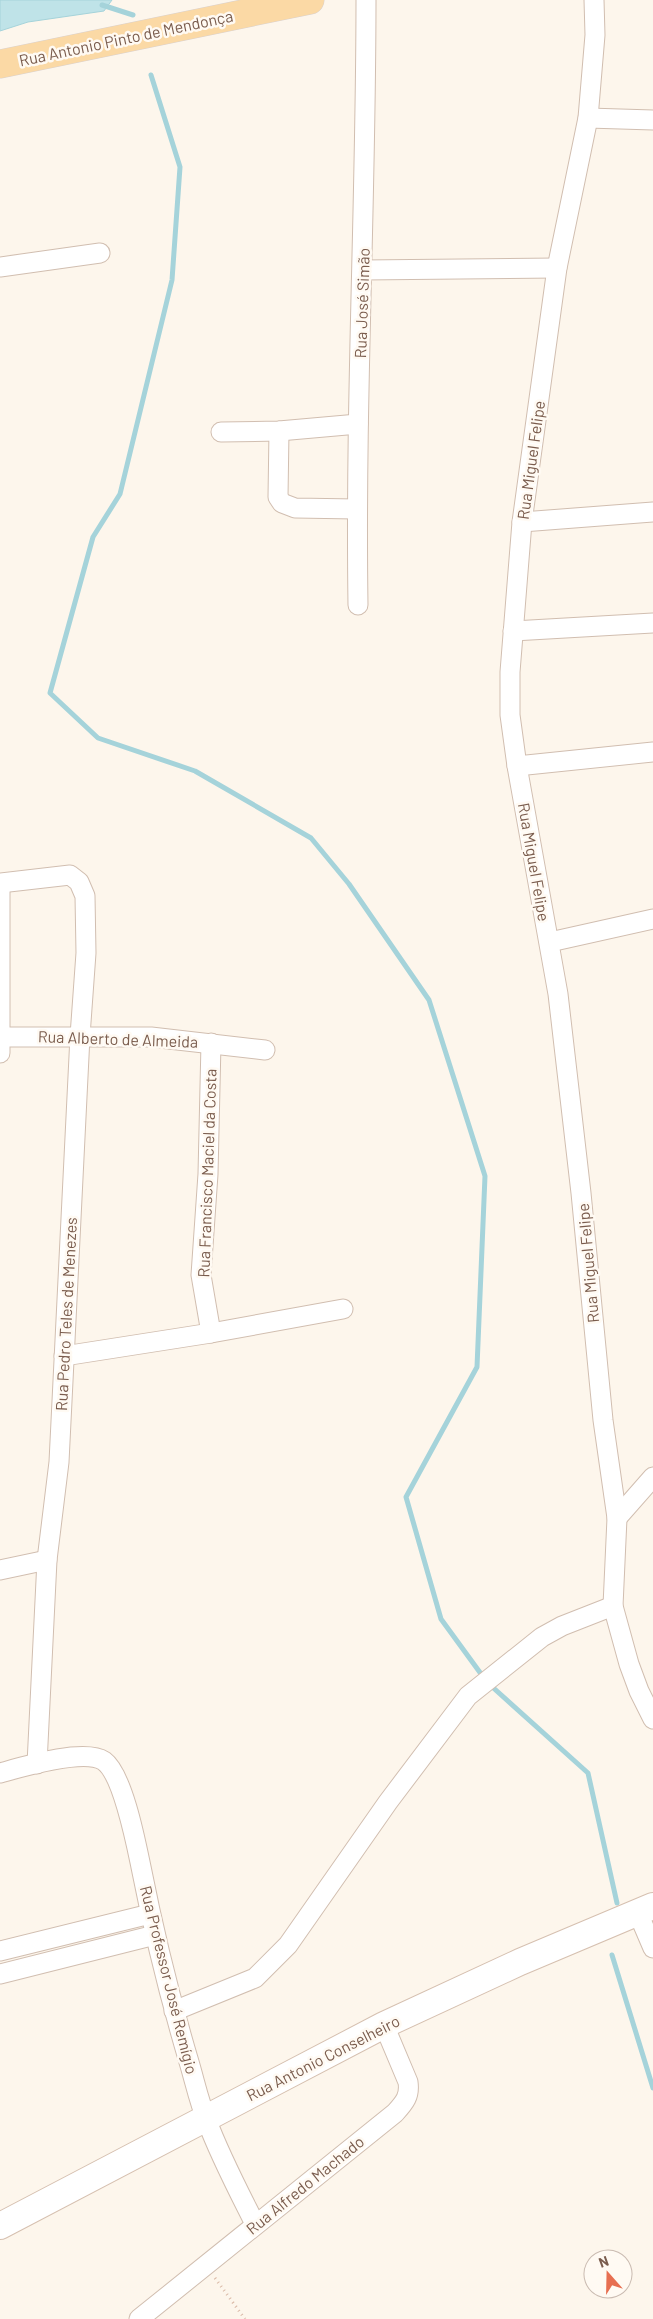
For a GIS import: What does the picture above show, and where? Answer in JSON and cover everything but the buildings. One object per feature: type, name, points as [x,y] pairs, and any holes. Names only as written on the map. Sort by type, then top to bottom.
[{"type":"main road","name":"Rua Antonio Pinto de Mendonça","points":[[0,64],[310,0]]},
{"type":"street","name":"Rua José Simão","points":[[358,605],[356,510],[363,270],[366,0]]},
{"type":"street","name":"Rua Miguel Felipe","points":[[594,0],[595,35],[588,118],[557,268],[522,522],[512,631],[510,715],[517,766],[550,942],[581,1192],[602,1420],[617,1518],[613,1606],[629,1664],[639,1691],[653,1719]]},
{"type":"street","points":[[588,118],[653,120]]},
{"type":"street","points":[[0,267],[100,252]]},
{"type":"street","points":[[363,270],[557,268]]},
{"type":"street","points":[[221,432],[279,431],[358,424]]},
{"type":"street","points":[[279,431],[278,497],[282,503],[295,508],[356,510]]},
{"type":"street","points":[[522,522],[653,512]]},
{"type":"street","points":[[512,631],[653,623]]},
{"type":"street","points":[[517,766],[653,752]]},
{"type":"street","name":"Rua Pedro Teles de Menezes","points":[[0,883],[65,874],[70,875],[79,882],[85,896],[86,953],[80,1036],[59,1462],[47,1560],[37,1764]]},
{"type":"street","points":[[0,887],[0,1045]]},
{"type":"street","points":[[550,942],[653,919]]},
{"type":"street","name":"Rua Alberto de Almeida","points":[[0,1045],[80,1036],[151,1037],[211,1042],[265,1050]]},
{"type":"street","name":"Rua Francisco Maciel da Costa","points":[[211,1042],[208,1174],[201,1275],[211,1333]]},
{"type":"street","points":[[64,1356],[211,1333],[343,1309]]},
{"type":"street","points":[[617,1518],[653,1477]]},
{"type":"street","points":[[0,1570],[47,1560]]},
{"type":"street","points":[[174,2011],[255,1978],[271,1964],[288,1945],[388,1802],[468,1696],[542,1637],[562,1626],[613,1606]]},
{"type":"street","name":"Rua Professor José Remígio","points":[[0,1773],[37,1764],[92,1756],[103,1761],[111,1769],[124,1798],[133,1830],[150,1914],[174,2011],[206,2120],[255,2224]]},
{"type":"street","points":[[646,1909],[653,1948]]},
{"type":"street","name":"Rua Antonio Conselheiro","points":[[0,2226],[206,2120],[278,2079],[384,2025],[520,1962],[646,1909]]},
{"type":"street","points":[[0,1951],[150,1914]]},
{"type":"street","points":[[0,1974],[155,1935]]},
{"type":"street","name":"Rua Alfredo Machado","points":[[139,2319],[406,2102],[410,2092],[408,2082],[384,2025]]},
{"type":"path","points":[[206,2266],[245,2319]]},
{"type":"water","points":[[0,0],[112,0],[104,11],[28,22],[0,31]]},
{"type":"waterway","points":[[102,5],[133,15]]},
{"type":"waterway","points":[[151,75],[180,167],[172,280],[120,494],[93,537],[50,693],[98,738],[195,771],[311,838],[349,884],[429,1000],[485,1176],[477,1367],[406,1497],[441,1619],[484,1678]]},
{"type":"waterway","points":[[489,1684],[588,1773],[617,1903]]},
{"type":"waterway","points":[[612,1955],[653,2088]]}]
